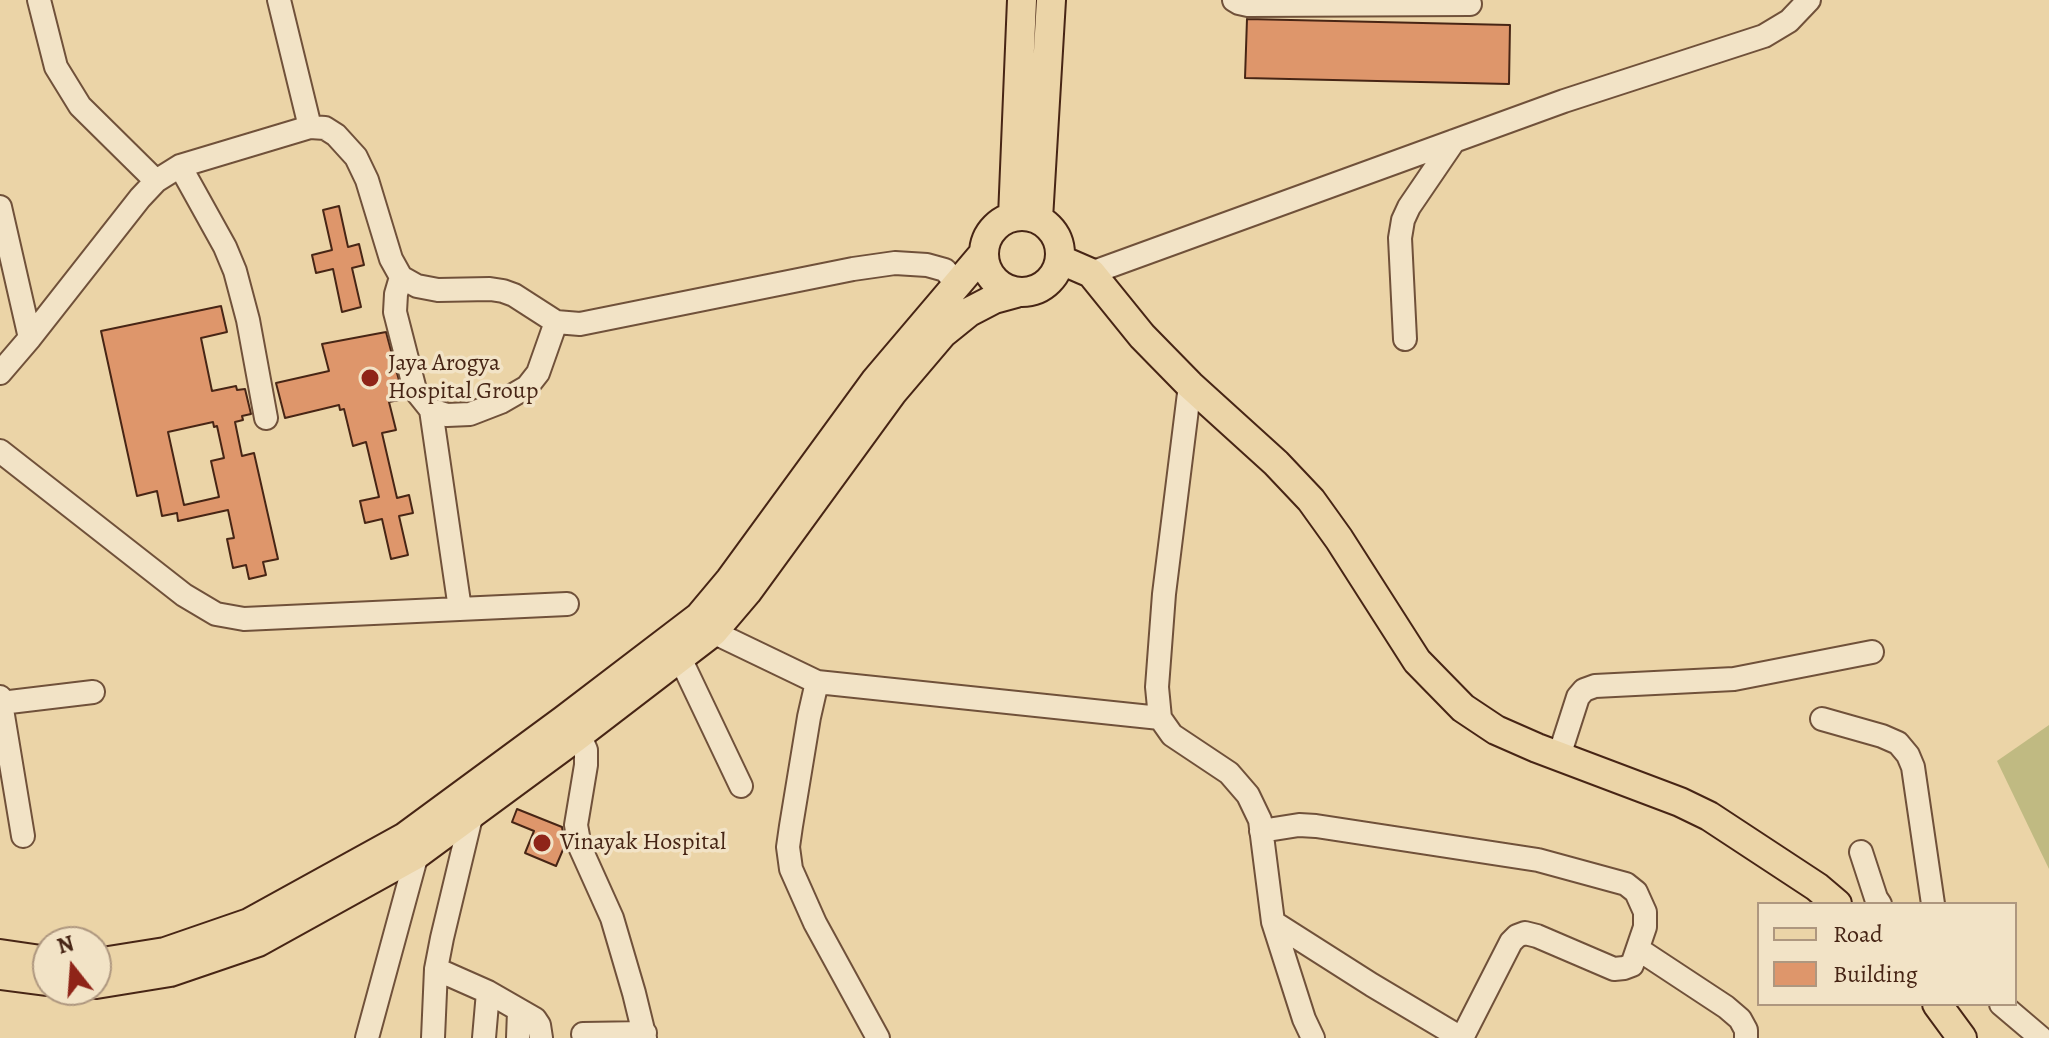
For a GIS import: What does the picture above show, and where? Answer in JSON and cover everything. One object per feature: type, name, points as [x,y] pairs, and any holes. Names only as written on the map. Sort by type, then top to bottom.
[{"type":"main road","points":[[1022,0],[1025,218]]},
{"type":"main road","points":[[1025,218],[1051,0]]},
{"type":"main road","points":[[112,981],[170,972],[258,942],[411,846],[564,720],[706,625],[747,592],[892,393],[943,333],[969,312],[994,299],[1031,292],[1045,286],[1055,275],[1061,260],[1056,235],[1048,225],[1025,218],[1001,222],[985,241],[983,254],[991,277],[1002,288],[1016,293]]},
{"type":"main road","points":[[112,960],[165,952],[249,923],[411,846],[472,813],[680,658],[706,625],[730,580],[876,380],[983,254]]},
{"type":"main road","points":[[1061,260],[1091,273],[1142,336],[1311,500],[1417,661],[1463,708],[1496,730],[1709,816],[1817,887],[1835,902]]},
{"type":"main road","points":[[0,954],[32,959]]},
{"type":"main road","points":[[0,975],[32,979]]},
{"type":"main road","points":[[1938,1006],[1962,1038]]},
{"type":"street","points":[[39,0],[56,67],[80,106],[156,181]]},
{"type":"street","points":[[279,0],[310,127]]},
{"type":"street","points":[[1234,0],[1248,5],[1470,4]]},
{"type":"street","points":[[1091,273],[1564,101],[1764,36],[1789,21],[1809,0]]},
{"type":"street","points":[[0,373],[156,181],[180,166],[310,127],[325,128],[336,135],[356,157],[367,180],[391,259],[401,277],[417,286],[438,290],[503,291],[556,322],[580,324],[895,263],[927,265],[945,270],[958,285]]},
{"type":"street","points":[[1405,339],[1400,238],[1403,220],[1454,141]]},
{"type":"street","points":[[180,166],[235,271],[248,320],[266,418]]},
{"type":"street","points":[[0,207],[30,338]]},
{"type":"street","points":[[401,277],[395,312],[415,390],[431,410],[460,609]]},
{"type":"street","points":[[431,410],[447,415],[470,414],[501,402],[527,387],[538,373],[556,322]]},
{"type":"street","points":[[1190,385],[1164,594],[1157,687],[1160,718],[1172,735],[1229,773],[1248,795],[1260,820],[1273,922],[1313,1038]]},
{"type":"street","points":[[0,451],[184,595],[216,614],[244,619],[567,604]]},
{"type":"street","points":[[706,625],[817,682],[1160,718]]},
{"type":"street","points":[[1559,756],[1578,697],[1584,690],[1595,686],[1734,679],[1872,652]]},
{"type":"street","points":[[680,658],[741,786]]},
{"type":"street","points":[[817,682],[788,847],[791,869],[815,923],[878,1038]]},
{"type":"street","points":[[23,836],[0,700],[93,692]]},
{"type":"street","points":[[1822,719],[1882,736],[1898,743],[1908,755],[1913,767],[1933,902]]},
{"type":"street","points":[[576,737],[586,750],[576,825],[580,847],[612,918],[645,1035],[583,1034]]},
{"type":"street","points":[[433,1038],[436,969],[472,813]]},
{"type":"street","points":[[1261,831],[1299,825],[1331,828],[1538,860],[1626,884],[1636,892],[1645,912],[1645,927],[1638,949],[1632,965],[1624,968],[1614,969],[1537,936],[1525,933],[1517,936],[1511,942],[1462,1038],[1273,922]]},
{"type":"street","points":[[367,1038],[411,846]]},
{"type":"street","points":[[1861,852],[1879,902]]},
{"type":"street","points":[[1638,949],[1726,1007],[1740,1019],[1746,1030],[1746,1038]]},
{"type":"street","points":[[436,969],[488,992],[535,1019],[541,1038]]},
{"type":"street","points":[[484,1038],[488,992]]},
{"type":"street","points":[[2003,1006],[2041,1038]]},
{"type":"street","points":[[518,1038],[519,1011]]},
{"type":"shaded area","points":[[2049,725],[2049,869],[1997,761]]},
{"type":"building","points":[[1247,19],[1510,25],[1509,84],[1245,78]]},
{"type":"building","points":[[339,206],[348,247],[359,244],[364,265],[352,268],[361,307],[342,312],[333,269],[316,273],[312,255],[332,250],[323,210]]},
{"type":"building","points":[[221,306],[227,332],[201,338],[212,391],[236,386],[237,390],[245,389],[251,414],[235,422],[242,456],[254,453],[278,559],[263,562],[266,575],[249,579],[246,565],[233,568],[227,539],[234,538],[228,510],[178,521],[177,513],[162,516],[157,491],[137,496],[101,331]],"holes":[[[213,422],[214,427],[217,426],[224,458],[211,461],[219,497],[184,505],[168,432]]]},
{"type":"building","points":[[386,332],[404,399],[389,402],[396,430],[382,433],[397,498],[409,495],[413,513],[399,516],[408,555],[391,559],[382,519],[365,523],[360,501],[379,497],[366,442],[353,446],[344,409],[340,410],[339,405],[285,418],[276,383],[329,371],[322,344]]},
{"type":"building","points":[[517,809],[562,827],[565,845],[556,866],[525,853],[534,831],[512,822]]},
{"type":"place","name":"Jaya Arogya Hospital Group","points":[[370,378]]},
{"type":"place","name":"Vinayak Hospital","points":[[542,843]]}]
